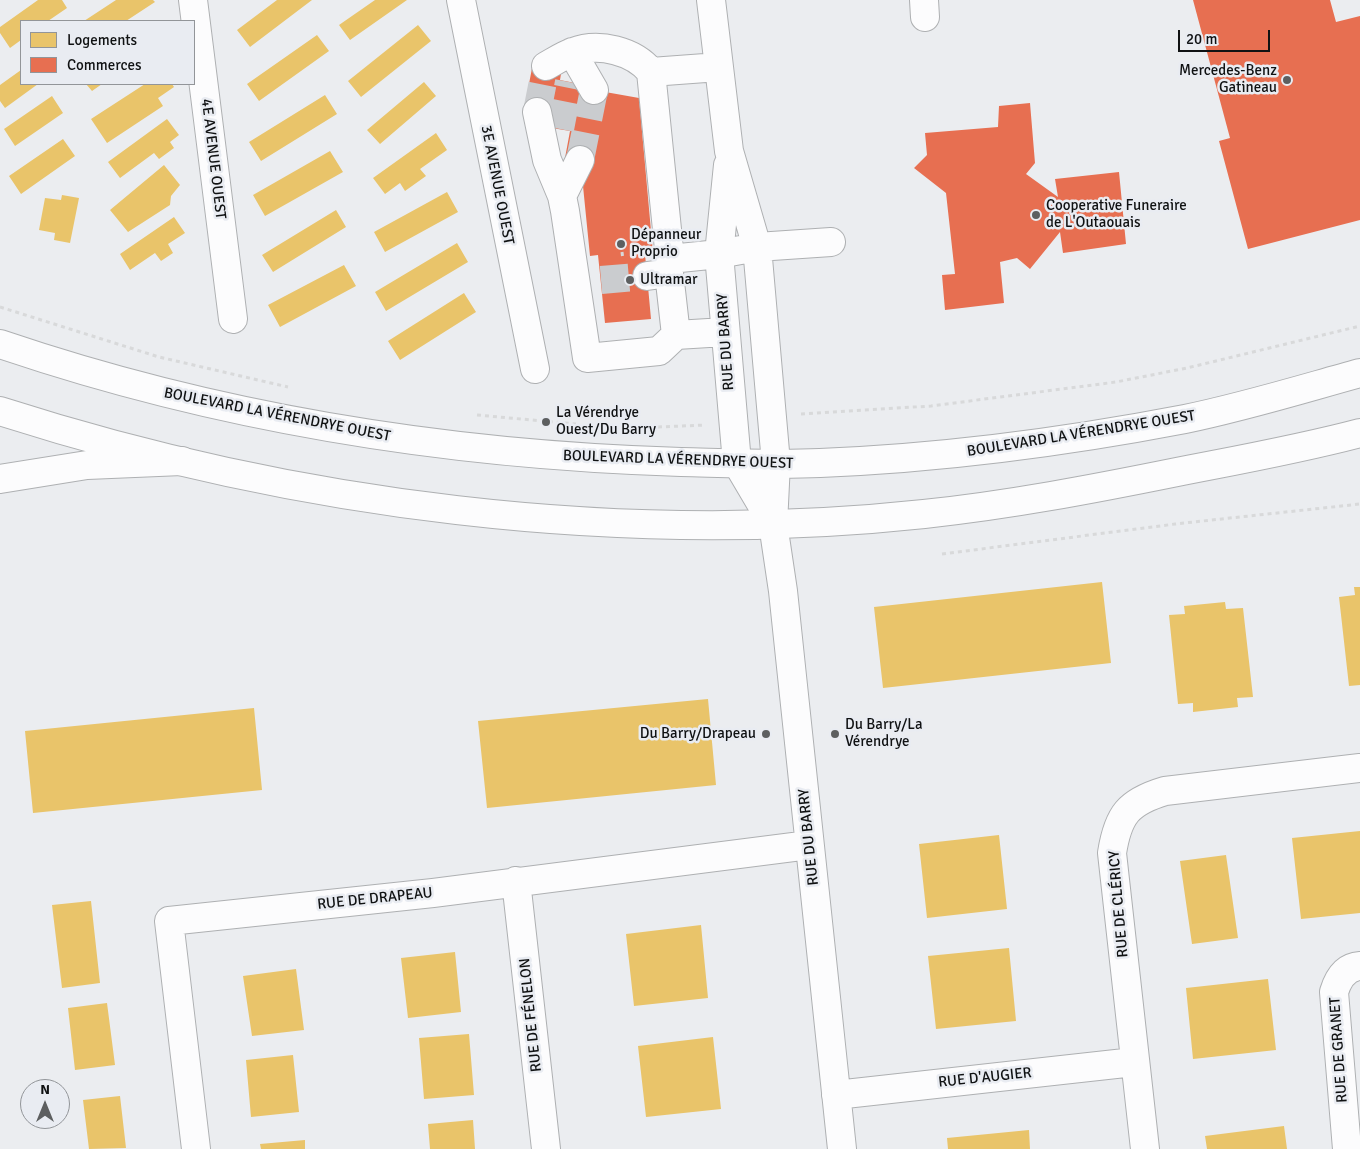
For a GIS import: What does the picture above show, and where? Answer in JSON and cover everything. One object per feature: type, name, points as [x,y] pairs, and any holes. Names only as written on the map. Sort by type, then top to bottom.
[{"type":"main road","name":"4E AVENUE OUEST","points":[[194,0],[233,319]]},
{"type":"main road","name":"3E AVENUE OUEST","points":[[461,0],[535,369]]},
{"type":"main road","name":"RUE DU BARRY","points":[[711,0],[729,151],[757,247],[776,463],[773,524],[783,591],[842,1149]]},
{"type":"main road","points":[[546,66],[572,52],[596,48],[635,56],[651,72],[662,269],[676,335]]},
{"type":"main road","points":[[572,52],[582,86]]},
{"type":"main road","points":[[651,72],[719,67]]},
{"type":"main road","points":[[537,112],[547,160],[562,196],[589,281],[587,358],[659,351],[676,335],[725,332]]},
{"type":"main road","points":[[547,160],[560,129]]},
{"type":"main road","name":"RUE DU BARRY","points":[[729,151],[719,254],[736,463],[773,524]]},
{"type":"main road","points":[[562,196],[580,160]]},
{"type":"main road","points":[[662,269],[719,254],[757,247],[831,242]]},
{"type":"main road","name":"BOULEVARD LA VÉRENDRYE OUEST","points":[[0,344],[96,375],[186,399],[333,429],[458,447],[541,455],[736,463],[822,463],[927,456],[1072,438],[1191,418],[1360,373]]},
{"type":"main road","points":[[0,411],[120,446],[312,489],[502,514],[597,521],[773,524],[922,515],[1002,504],[1253,458],[1360,433]]},
{"type":"main road","points":[[0,479],[87,465],[182,461]]},
{"type":"main road","name":"RUE DE CLÉRICY","points":[[1145,1149],[1112,853],[1115,833],[1122,816],[1132,804],[1148,796],[1165,791],[1360,768]]},
{"type":"main road","name":"RUE DE DRAPEAU","points":[[196,1149],[169,921],[433,893],[809,845]]},
{"type":"main road","name":"RUE DE FÉNELON","points":[[516,881],[546,1149]]},
{"type":"main road","name":"RUE DE GRANET","points":[[1346,1149],[1334,992],[1337,981],[1345,971],[1360,966]]},
{"type":"main road","name":"RUE D'AUGIER","points":[[836,1095],[1134,1062]]},
{"type":"path","name":"BOULEVARD LA VÉRENDRYE OUEST","points":[[0,307],[159,357],[291,387]]},
{"type":"path","points":[[794,414],[931,406],[1116,382],[1187,368],[1360,326]]},
{"type":"path","points":[[475,415],[583,425]]},
{"type":"path","name":"BOULEVARD LA VÉRENDRYE OUEST","points":[[632,428],[696,425]]},
{"type":"path","points":[[942,554],[1175,524],[1360,504]]},
{"type":"building: Logements","points":[[38,0],[62,0],[67,8],[49,20],[20,20],[20,41],[10,48],[0,33],[0,27]]},
{"type":"building: Logements","points":[[116,0],[153,0],[155,2],[128,20],[86,20]]},
{"type":"building: Logements","points":[[277,0],[312,0],[250,47],[237,30]]},
{"type":"building: Logements","points":[[375,0],[407,0],[350,40],[339,25]]},
{"type":"building: Logements","points":[[418,25],[431,41],[361,97],[348,81]]},
{"type":"building: Logements","points":[[317,35],[329,51],[259,101],[247,84]]},
{"type":"building: Logements","points":[[20,71],[20,85],[37,85],[5,108],[0,101],[0,85]]},
{"type":"building: Logements","points":[[424,82],[436,96],[380,144],[367,130]]},
{"type":"building: Logements","points":[[87,85],[101,85],[92,91]]},
{"type":"building: Logements","points":[[143,85],[173,85],[174,87],[158,98],[163,106],[107,143],[91,119]]},
{"type":"building: Logements","points":[[325,95],[337,114],[261,161],[249,142]]},
{"type":"building: Logements","points":[[52,96],[63,113],[15,146],[4,129]]},
{"type":"building: Logements","points":[[167,119],[179,135],[170,142],[174,148],[159,159],[154,153],[120,178],[108,162]]},
{"type":"building: Logements","points":[[436,133],[447,150],[420,169],[426,176],[405,191],[400,183],[385,194],[373,178]]},
{"type":"building: Logements","points":[[63,139],[75,156],[21,194],[9,176]]},
{"type":"building: Logements","points":[[330,151],[343,172],[265,216],[253,195]]},
{"type":"building: Logements","points":[[164,165],[180,185],[171,196],[170,205],[128,232],[110,210]]},
{"type":"building: Logements","points":[[447,192],[458,212],[385,252],[374,232]]},
{"type":"building: Logements","points":[[62,195],[79,198],[70,243],[54,240],[55,233],[39,230],[45,198],[61,200]]},
{"type":"building: Logements","points":[[336,210],[346,227],[273,272],[262,255]]},
{"type":"building: Logements","points":[[174,217],[185,233],[168,244],[173,253],[161,261],[155,253],[130,270],[120,254]]},
{"type":"building: Logements","points":[[457,243],[468,262],[386,311],[375,292]]},
{"type":"building: Logements","points":[[344,265],[356,286],[280,327],[268,305]]},
{"type":"building: Logements","points":[[464,293],[476,312],[400,360],[388,341]]},
{"type":"building: Logements","points":[[1102,582],[1111,663],[883,688],[874,607]]},
{"type":"building: Logements","points":[[1354,587],[1360,587],[1360,685],[1349,686],[1339,597],[1355,595]]},
{"type":"building: Logements","points":[[1225,602],[1226,609],[1243,608],[1253,697],[1237,698],[1238,707],[1193,712],[1193,703],[1178,704],[1169,615],[1185,614],[1184,606]]},
{"type":"building: Logements","points":[[708,699],[716,785],[487,808],[478,721]]},
{"type":"building: Logements","points":[[254,708],[262,790],[33,813],[25,731]]},
{"type":"building: Logements","points":[[1360,831],[1360,913],[1301,919],[1292,838]]},
{"type":"building: Logements","points":[[999,835],[1007,909],[927,918],[919,844]]},
{"type":"building: Logements","points":[[1226,855],[1238,938],[1192,944],[1180,861]]},
{"type":"building: Logements","points":[[91,901],[100,983],[62,988],[52,905]]},
{"type":"building: Logements","points":[[701,925],[708,998],[634,1006],[626,934]]},
{"type":"building: Logements","points":[[1009,948],[1016,1021],[936,1029],[928,956]]},
{"type":"building: Logements","points":[[455,952],[461,1012],[408,1018],[401,958]]},
{"type":"building: Logements","points":[[296,969],[304,1030],[252,1036],[243,976]]},
{"type":"building: Logements","points":[[1268,979],[1276,1050],[1193,1059],[1186,988]]},
{"type":"building: Logements","points":[[107,1003],[115,1065],[75,1070],[68,1008]]},
{"type":"building: Logements","points":[[469,1034],[474,1095],[424,1099],[419,1038]]},
{"type":"building: Logements","points":[[713,1037],[721,1109],[646,1117],[638,1046]]},
{"type":"building: Logements","points":[[293,1055],[299,1112],[251,1117],[246,1060]]},
{"type":"building: Logements","points":[[120,1096],[126,1148],[89,1149],[83,1100]]},
{"type":"building: Logements","points":[[473,1120],[475,1149],[430,1149],[428,1124]]},
{"type":"building: Logements","points":[[1284,1126],[1287,1149],[1207,1149],[1205,1136]]},
{"type":"building: Logements","points":[[1029,1130],[1030,1149],[948,1149],[947,1138]]},
{"type":"building: Logements","points":[[305,1140],[305,1149],[261,1149],[260,1144]]},
{"type":"building: Commerces","name":"Mercedes-Benz Gatineau","points":[[1193,0],[1330,0],[1336,22],[1360,16],[1360,220],[1248,249],[1219,141],[1230,138]]},
{"type":"building: Commerces","points":[[533,63],[562,68],[560,80],[585,85],[594,90],[639,98],[653,253],[645,254],[651,319],[605,323],[598,255],[590,256],[583,186],[588,162],[565,158],[570,131],[546,127],[524,110]]},
{"type":"building: Commerces","name":"Cooperative Funeraire de L'Outaouais","points":[[1030,103],[1035,163],[1026,174],[1058,197],[1055,179],[1119,172],[1126,244],[1063,253],[1060,232],[1030,269],[1017,258],[1000,262],[1004,303],[945,310],[942,275],[955,274],[946,193],[914,168],[927,155],[925,133],[998,127],[999,106]]},
{"type":"tunnel","points":[[537,112],[546,66]]},
{"type":"tunnel","points":[[560,129],[569,82]]},
{"type":"tunnel","points":[[580,160],[594,90]]},
{"type":"tunnel","points":[[601,280],[647,276]]},
{"type":"place","name":"Mercedes-Benz Gatineau","points":[[1287,80]]},
{"type":"place","name":"Cooperative Funeraire de L'Outaouais","points":[[1036,215]]},
{"type":"place","name":"Dépanneur Proprio","points":[[621,244]]},
{"type":"place","name":"Ultramar","points":[[630,280]]},
{"type":"place","name":"La Vérendrye Ouest/Du Barry","points":[[546,422]]},
{"type":"place","name":"Du Barry/Drapeau","points":[[766,734]]},
{"type":"place","name":"Du Barry/La Vérendrye","points":[[835,734]]}]
